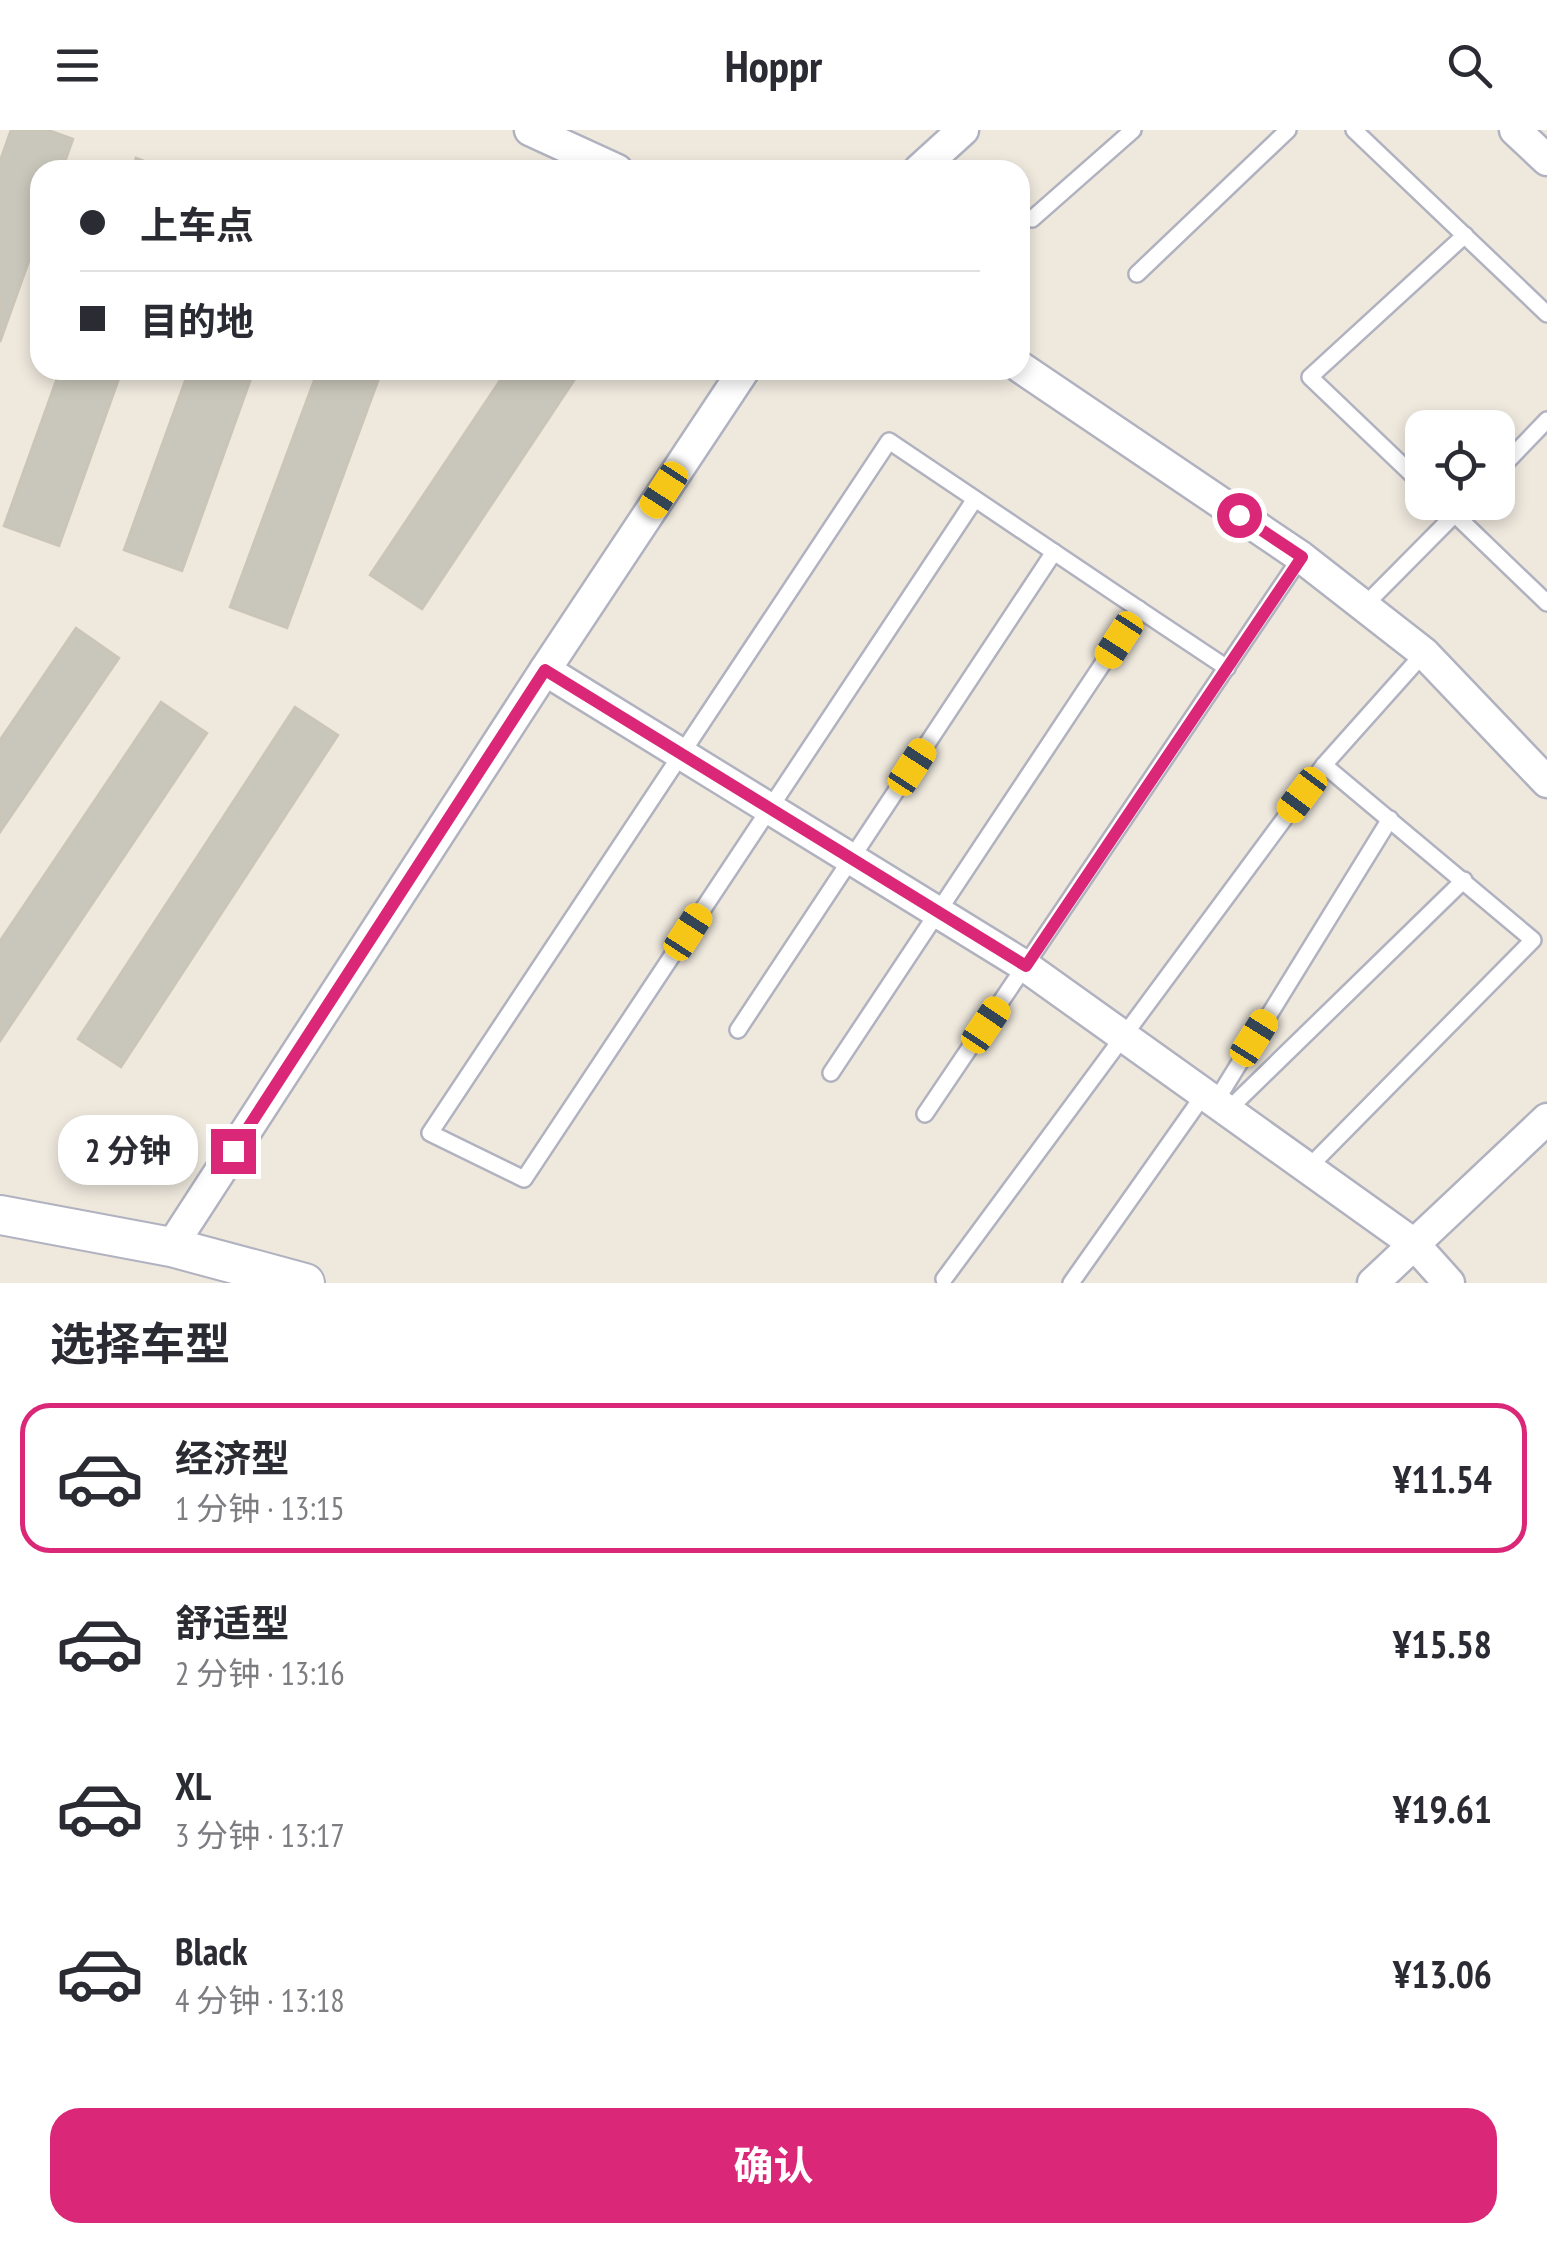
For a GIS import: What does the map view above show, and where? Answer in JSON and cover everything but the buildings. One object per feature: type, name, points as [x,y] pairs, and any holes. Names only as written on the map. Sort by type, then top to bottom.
[{"type":"street","points":[[530,130],[595,160]]},
{"type":"street","points":[[929,160],[963,130]]},
{"type":"street","points":[[1515,130],[1547,160]]},
{"type":"street","points":[[1030,374],[1302,557],[1424,653],[1547,782]]},
{"type":"street","points":[[171,1248],[737,380]]},
{"type":"street","points":[[545,670],[1026,966],[1414,1244],[1450,1283]]},
{"type":"street","points":[[1374,1283],[1547,1118]]},
{"type":"street","points":[[0,1215],[171,1248],[305,1283]]},
{"type":"lane","points":[[1032,218],[1133,130]]},
{"type":"lane","points":[[1136,274],[1288,130]]},
{"type":"lane","points":[[1354,130],[1547,314]]},
{"type":"lane","points":[[1405,468],[1310,377],[1464,235]]},
{"type":"lane","points":[[1515,453],[1547,420]]},
{"type":"lane","points":[[975,499],[524,1179],[430,1133],[889,442],[975,499],[1227,668]]},
{"type":"lane","points":[[1364,606],[1449,520]]},
{"type":"lane","points":[[1470,520],[1547,603]]},
{"type":"lane","points":[[738,1030],[1054,552]]},
{"type":"lane","points":[[926,1114],[1302,557]]},
{"type":"lane","points":[[831,1073],[1139,609]]},
{"type":"lane","points":[[944,1279],[1324,765],[1424,653]]},
{"type":"lane","points":[[1308,1167],[1533,940],[1324,765]]},
{"type":"lane","points":[[1071,1283],[1216,1101],[1390,819]]},
{"type":"lane","points":[[1216,1101],[1464,880]]},
{"type":"route","points":[[233,1151],[545,670],[1026,966],[1302,557],[1239,515]]}]
